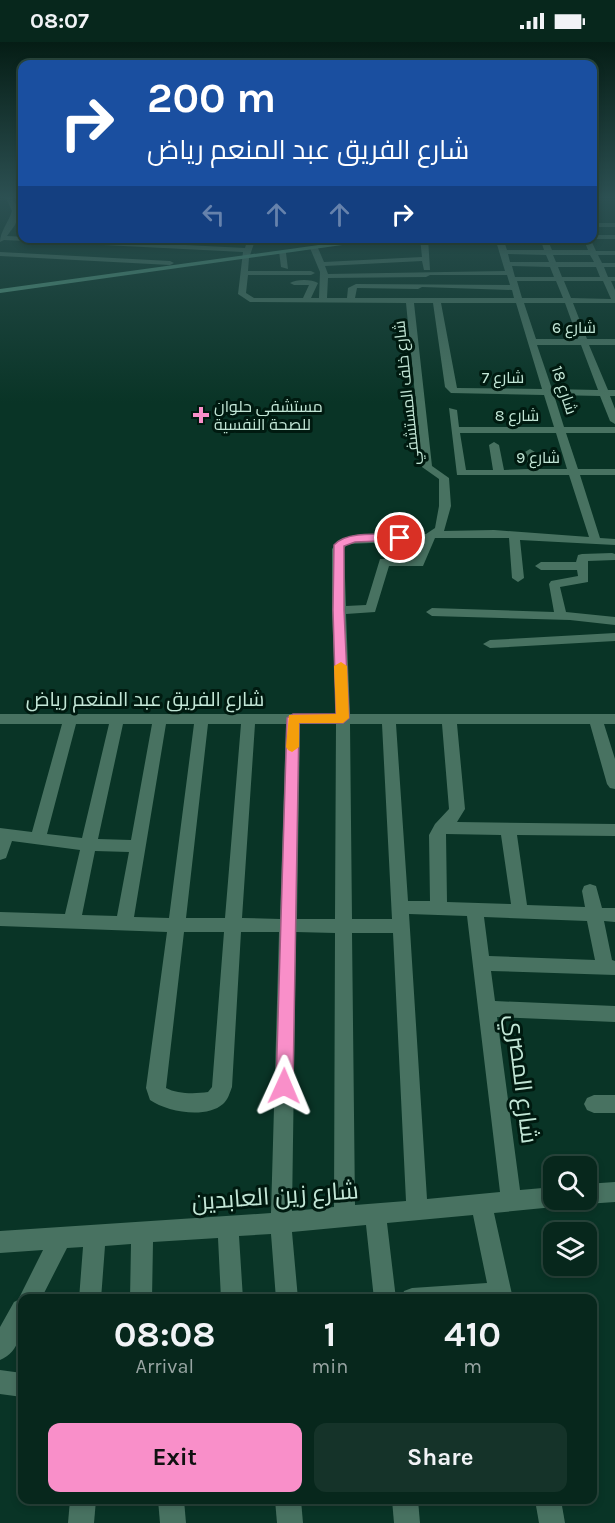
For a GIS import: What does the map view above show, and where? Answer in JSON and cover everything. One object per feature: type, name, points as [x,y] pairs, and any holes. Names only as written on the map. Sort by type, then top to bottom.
[{"type":"main road","points":[[0,286],[154,265]]},
{"type":"main road","points":[[0,291],[168,265]]},
{"type":"street","points":[[244,265],[242,294],[253,300],[615,300],[610,279],[599,265]]},
{"type":"street","points":[[284,265],[291,300]]},
{"type":"street","points":[[317,265],[323,300]]},
{"type":"street","points":[[318,265],[355,268]]},
{"type":"street","points":[[318,265],[426,274],[610,279]]},
{"type":"street","points":[[414,300],[426,274],[426,265]]},
{"type":"street","name":"شارع 18","points":[[507,265],[573,472],[614,561]]},
{"type":"street","points":[[351,300],[352,288],[356,286],[475,287],[554,265]]},
{"type":"street","points":[[554,265],[615,421]]},
{"type":"street","points":[[243,273],[285,270],[311,273]]},
{"type":"street","points":[[289,283],[314,283],[306,300]]},
{"type":"street","points":[[475,287],[479,301]]},
{"type":"street","name":"شارع خلف المستشفي","points":[[414,300],[427,467],[444,478],[444,514],[440,529],[432,536]]},
{"type":"street","name":"شارع 7","points":[[437,301],[450,387],[454,391],[615,393]]},
{"type":"street","name":"شارع 6","points":[[532,342],[615,342]]},
{"type":"street","points":[[452,410],[455,430]]},
{"type":"street","name":"شارع 8","points":[[455,430],[615,430]]},
{"type":"street","name":"شارع 9","points":[[455,430],[462,473],[615,472]]},
{"type":"street","points":[[494,445],[499,472]]},
{"type":"street","points":[[530,452],[535,472]]},
{"type":"street","points":[[345,1216],[343,718],[338,610],[338,549],[342,542],[355,539],[475,533],[606,542]]},
{"type":"street","points":[[514,534],[518,578]]},
{"type":"street","points":[[338,610],[371,609],[384,562],[419,563],[432,536]]},
{"type":"street","points":[[561,616],[554,586],[558,583],[584,579],[581,560],[584,557],[614,561]]},
{"type":"street","points":[[541,566],[582,566]]},
{"type":"street","points":[[432,612],[561,616],[615,621]]},
{"type":"street","points":[[490,644],[615,637]]},
{"type":"street","points":[[38,840],[70,718]]},
{"type":"street","points":[[72,921],[117,718]]},
{"type":"street","points":[[124,923],[160,718]]},
{"type":"street","points":[[202,718],[156,1088],[162,1099],[168,1101],[209,1101],[220,1093],[248,718]]},
{"type":"street","points":[[287,1294],[281,1223],[293,718]]},
{"type":"street","points":[[389,718],[417,1209]]},
{"type":"street","points":[[439,908],[437,841],[441,828],[454,816],[457,809],[449,718]]},
{"type":"street","name":"شارع الفريق عبد المنعم رياض","points":[[0,719],[615,719]]},
{"type":"street","points":[[596,719],[615,784]]},
{"type":"street","points":[[441,828],[615,830]]},
{"type":"street","points":[[508,829],[520,911]]},
{"type":"street","points":[[0,854],[3,834],[88,845],[137,846]]},
{"type":"street","points":[[481,963],[612,971],[590,891]]},
{"type":"street","points":[[399,907],[615,915]]},
{"type":"street","name":"شارع المصري","points":[[475,910],[511,1200]]},
{"type":"street","points":[[0,919],[233,926],[400,926]]},
{"type":"street","points":[[487,1009],[615,1014]]},
{"type":"street","points":[[594,1104],[615,1104]]},
{"type":"street","points":[[597,1193],[615,1192]]},
{"type":"street","name":"شارع زين العابدين","points":[[0,1242],[281,1223],[543,1198]]},
{"type":"street","points":[[480,1204],[501,1294]]},
{"type":"street","points":[[375,1214],[384,1294]]},
{"type":"street","points":[[228,1226],[232,1294]]},
{"type":"street","points":[[141,1294],[142,1232]]},
{"type":"street","points":[[90,1294],[95,1236]]},
{"type":"street","points":[[32,1294],[61,1238]]},
{"type":"street","points":[[0,1349],[18,1317]]},
{"type":"street","points":[[0,1382],[18,1384]]},
{"type":"street","points":[[81,1523],[82,1504]]},
{"type":"street","points":[[171,1504],[173,1523]]},
{"type":"street","points":[[289,1504],[291,1523]]},
{"type":"street","points":[[405,1504],[406,1523]]},
{"type":"street","points":[[549,1504],[552,1523]]},
{"type":"slow traffic","points":[[292,747],[293,718],[343,718],[341,666]]},
{"type":"place","name":"مستشفي حلوان للصحة النفسية","points":[[201,415]]},
{"type":"route","points":[[284,1086],[293,718],[343,718],[338,610],[339,545],[355,539],[400,538]]}]
